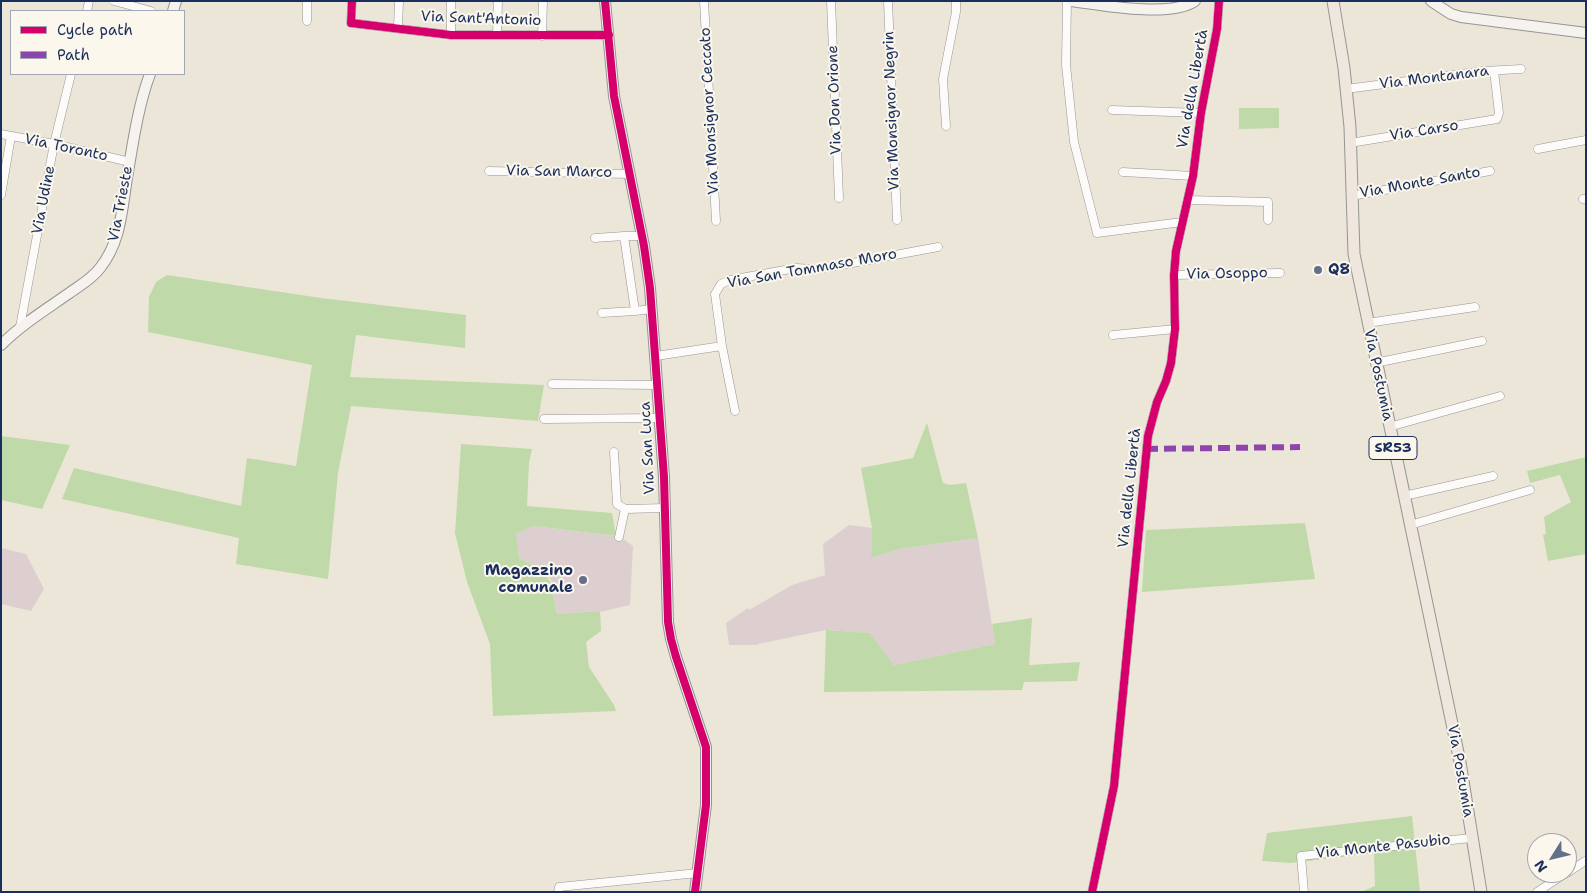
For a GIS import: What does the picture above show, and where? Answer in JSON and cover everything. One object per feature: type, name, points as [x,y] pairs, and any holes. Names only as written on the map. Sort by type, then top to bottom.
[{"type":"main road","name":"Via Postumia","points":[[1333,1],[1346,89],[1354,254],[1460,762],[1481,892]]},
{"type":"street","points":[[114,1],[147,10]]},
{"type":"street","points":[[307,1],[307,21]]},
{"type":"street","name":"Via Sant'Antonio","points":[[352,1],[352,22],[451,35],[542,36],[609,34]]},
{"type":"street","points":[[398,28],[399,1]]},
{"type":"street","points":[[451,1],[451,35]]},
{"type":"street","points":[[497,35],[498,1]]},
{"type":"street","points":[[542,36],[543,1]]},
{"type":"street","name":"Via San Luca","points":[[605,1],[614,96],[642,236],[652,309],[660,418],[667,556],[666,578],[671,639],[706,748],[706,805],[695,892]]},
{"type":"street","name":"Via Monsignor Ceccato","points":[[704,1],[716,221]]},
{"type":"street","name":"Via Don Orione","points":[[830,1],[839,198]]},
{"type":"street","name":"Via Monsignor Negrin","points":[[888,1],[897,220]]},
{"type":"street","points":[[946,126],[943,79],[956,12],[956,1]]},
{"type":"street","points":[[1067,1],[1066,65],[1074,142],[1097,233],[1182,222]]},
{"type":"street","points":[[1071,1],[1150,9],[1175,9],[1195,1]]},
{"type":"street","name":"Via della Libertà","points":[[1092,892],[1114,786],[1148,436],[1154,411],[1171,363],[1175,330],[1174,275],[1176,251],[1193,176],[1201,113],[1217,29],[1219,1]]},
{"type":"street","points":[[1432,1],[1451,14],[1461,17],[1586,33]]},
{"type":"street","name":"Via Montanara","points":[[1346,89],[1522,69]]},
{"type":"street","name":"Via Carso","points":[[1350,143],[1497,119],[1499,113],[1494,71]]},
{"type":"street","name":"Via Udine","points":[[20,327],[54,144],[72,75]]},
{"type":"street","name":"Via Trieste","points":[[1,344],[20,327],[90,278],[106,260],[113,248],[119,231],[144,89],[150,75]]},
{"type":"street","points":[[1112,110],[1201,113]]},
{"type":"street","name":"Via Toronto","points":[[1,134],[130,162]]},
{"type":"street","points":[[1,195],[11,136]]},
{"type":"street","points":[[1538,148],[1586,140]]},
{"type":"street","name":"Via San Marco","points":[[489,171],[629,174]]},
{"type":"street","name":"Via Monte Santo","points":[[1351,196],[1490,171]]},
{"type":"street","points":[[1123,172],[1193,176]]},
{"type":"street","points":[[1188,200],[1268,202],[1268,220]]},
{"type":"street","points":[[624,236],[635,311]]},
{"type":"street","points":[[595,238],[642,236]]},
{"type":"street","name":"Via San Tommaso Moro","points":[[735,411],[715,308],[715,294],[720,284],[730,280],[796,268],[814,269],[830,267],[938,247]]},
{"type":"street","name":"Via Osoppo","points":[[1174,275],[1280,273]]},
{"type":"street","points":[[1367,323],[1475,307]]},
{"type":"street","points":[[602,313],[652,309]]},
{"type":"street","points":[[1112,335],[1175,330]]},
{"type":"street","points":[[1376,363],[1482,341]]},
{"type":"street","points":[[656,356],[722,346]]},
{"type":"street","name":"Via San Luca","points":[[552,384],[658,385]]},
{"type":"street","points":[[1389,427],[1500,396]]},
{"type":"street","name":"Via San Luca","points":[[544,419],[660,418]]},
{"type":"street","points":[[614,452],[617,504],[625,509],[664,508]]},
{"type":"street","points":[[1404,496],[1493,476]]},
{"type":"street","points":[[1410,525],[1530,490]]},
{"type":"street","points":[[619,538],[625,509]]},
{"type":"street","name":"Via Monte Pasubio","points":[[1304,892],[1301,856],[1471,838]]},
{"type":"street","points":[[558,892],[559,887],[698,873]]},
{"type":"street","points":[[1538,892],[1552,883]]},
{"type":"shaded area","points":[[849,525],[872,528],[871,558],[899,549],[978,538],[995,644],[894,665],[870,633],[826,630],[758,645],[729,645],[726,623],[748,608],[749,610],[792,585],[825,575],[823,544]]},
{"type":"shaded area","points":[[533,526],[615,536],[615,533],[633,546],[630,605],[600,612],[557,614],[551,580],[544,571],[519,558],[515,534]]},
{"type":"shaded area","points":[[1,548],[26,554],[44,589],[31,611],[1,604]]},
{"type":"green space","points":[[1239,108],[1279,108],[1279,128],[1239,129]]},
{"type":"green space","points":[[167,275],[321,298],[466,315],[465,348],[356,335],[350,377],[544,385],[538,421],[351,406],[338,473],[328,579],[236,564],[239,538],[62,499],[74,468],[241,506],[247,458],[296,466],[312,365],[148,332],[149,297],[156,282]]},
{"type":"green space","points":[[927,423],[943,483],[950,485],[966,483],[978,538],[899,549],[871,558],[872,528],[861,468],[913,458]]},
{"type":"green space","points":[[1,436],[70,445],[42,509],[1,500]]},
{"type":"green space","points":[[461,444],[532,449],[529,463],[527,506],[612,513],[616,536],[533,526],[516,534],[519,558],[539,569],[548,578],[553,591],[557,614],[600,611],[601,631],[586,642],[589,667],[616,711],[493,716],[490,644],[467,582],[455,533]]},
{"type":"green space","points":[[1586,457],[1586,554],[1548,561],[1543,535],[1546,534],[1544,517],[1571,502],[1560,475],[1530,483],[1527,471]]},
{"type":"green space","points":[[1305,523],[1315,579],[1142,592],[1146,530]]},
{"type":"green space","points":[[1032,618],[1029,665],[1080,662],[1077,681],[1024,682],[1022,690],[824,692],[826,630],[870,633],[894,665],[995,644],[992,624]]},
{"type":"green space","points":[[1412,816],[1420,892],[1361,892],[1375,886],[1374,853],[1291,863],[1262,861],[1267,833]]},
{"type":"marked path","points":[[1146,449],[1300,447]]},
{"type":"cycle path","points":[[352,1],[351,23],[451,35],[609,35]]},
{"type":"cycle path","points":[[605,1],[614,96],[644,246],[650,288],[664,477],[668,622],[676,657],[706,747],[706,805],[695,892]]},
{"type":"cycle path","points":[[1092,892],[1114,786],[1148,436],[1157,402],[1171,363],[1175,329],[1174,275],[1176,251],[1193,176],[1201,113],[1217,29],[1219,1]]},
{"type":"place","name":"Q8","points":[[1318,270]]},
{"type":"place","name":"Magazzino comunale","points":[[583,580]]}]
